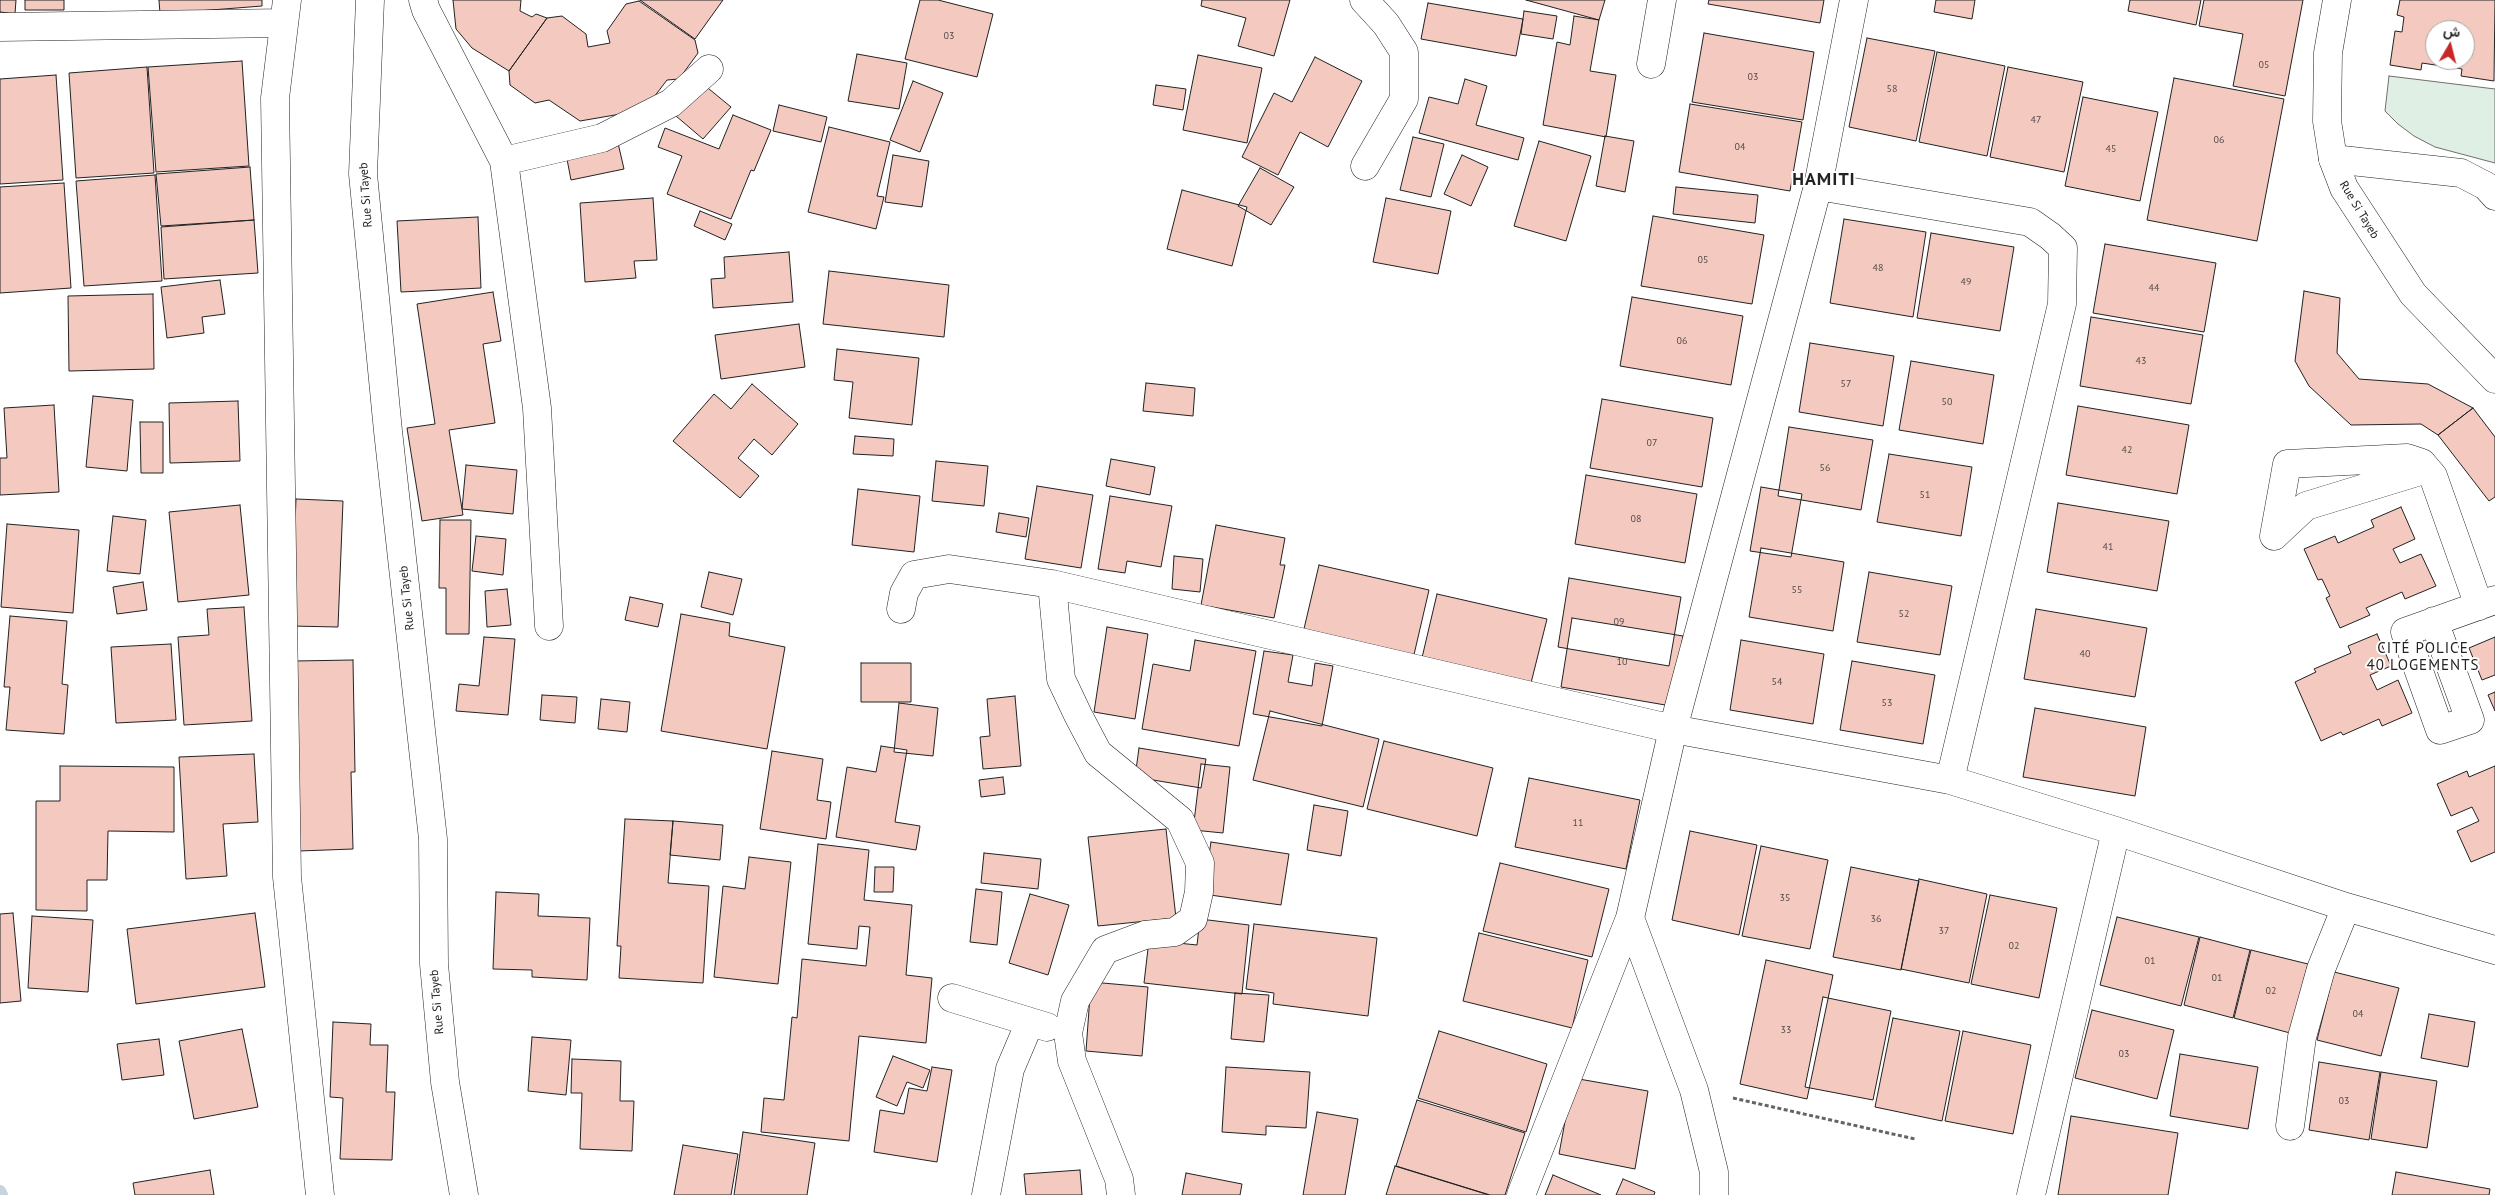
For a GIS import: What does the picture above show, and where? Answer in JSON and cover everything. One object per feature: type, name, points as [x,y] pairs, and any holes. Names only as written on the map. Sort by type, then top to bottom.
[{"type":"street","name":"Rue Si Tayeb","points":[[370,0],[363,174],[388,431],[432,839],[434,964],[445,1082],[464,1195]]},
{"type":"street","points":[[423,0],[426,10],[504,161],[537,408],[549,626]]},
{"type":"street","points":[[1364,0],[1386,24],[1404,52],[1404,99],[1365,166]]},
{"type":"street","points":[[1652,64],[1662,0]]},
{"type":"street","points":[[1521,1195],[1630,918],[1673,729],[1818,186],[1854,0]]},
{"type":"street","name":"Rue Si Tayeb","points":[[2337,0],[2328,53],[2327,122],[2333,159],[2344,188],[2413,294],[2495,379]]},
{"type":"street","points":[[0,27],[286,12],[275,98],[286,877],[320,1195]]},
{"type":"street","points":[[504,161],[602,138],[671,103],[709,69]]},
{"type":"street","points":[[2333,159],[2461,173],[2486,186],[2495,196]]},
{"type":"street","points":[[1818,186],[2030,222],[2063,248],[2062,304],[1950,780]]},
{"type":"street","points":[[2427,469],[2306,506],[2274,536],[2287,464],[2407,458],[2422,463],[2433,476],[2487,603],[2434,621]]},
{"type":"street","points":[[902,609],[904,593],[914,575],[949,569],[1052,584],[1673,729],[1950,780],[2116,831],[2346,908],[2495,950]]},
{"type":"street","points":[[1052,584],[1061,679],[1098,753],[1180,820],[1200,863],[1199,892],[1193,918],[1175,932],[1145,935],[1105,950],[1075,1001],[1068,1033],[1072,1061],[1119,1179],[1121,1195]]},
{"type":"street","points":[[2031,1195],[2116,831]]},
{"type":"street","points":[[2290,1126],[2302,1037],[2321,969],[2346,908]]},
{"type":"street","points":[[1630,918],[1694,1090],[1714,1172],[1714,1195]]},
{"type":"street","points":[[952,998],[1068,1033]]},
{"type":"street","points":[[986,1195],[1010,1069],[1030,1022]]},
{"type":"path","points":[[1694,1090],[1915,1139]]},
{"type":"green space","points":[[2389,76],[2495,89],[2495,163],[2435,147],[2414,136],[2398,124],[2385,111]]},
{"type":"building","points":[[0,0],[16,0],[15,14],[0,12]]},
{"type":"building","points":[[25,0],[64,0],[64,10],[25,10]]},
{"type":"building","points":[[159,0],[262,0],[262,6],[160,14]]},
{"type":"building","points":[[453,0],[521,0],[520,11],[532,17],[536,14],[547,18],[509,71],[472,48],[456,29]]},
{"type":"building","points":[[640,0],[723,0],[695,39]]},
{"type":"building","points":[[920,0],[938,0],[993,14],[977,77],[905,59]]},
{"type":"building","points":[[1202,0],[1290,0],[1274,56],[1238,46],[1246,18],[1201,6]]},
{"type":"building","points":[[1526,0],[1605,0],[1599,20]]},
{"type":"building","points":[[1709,0],[1824,0],[1820,23],[1708,4]]},
{"type":"building","points":[[1936,0],[1975,0],[1972,19],[1934,12]]},
{"type":"building","points":[[2130,0],[2201,0],[2196,25],[2128,11]]},
{"type":"building","points":[[2204,0],[2303,0],[2285,96],[2233,86],[2243,34],[2199,26]]},
{"type":"building","points":[[2400,0],[2495,0],[2494,81],[2461,76],[2462,70],[2475,70],[2475,20],[2425,20],[2425,63],[2422,63],[2421,70],[2390,65],[2395,31],[2402,32],[2404,17],[2397,15]]},
{"type":"building","points":[[639,1],[695,40],[698,53],[679,79],[667,80],[644,110],[580,121],[549,100],[535,103],[510,85],[509,71],[547,18],[562,16],[586,34],[588,47],[610,43],[607,31],[626,4]]},
{"type":"building","points":[[1428,3],[1523,19],[1516,56],[1421,39]]},
{"type":"building","points":[[1524,11],[1557,16],[1553,39],[1521,34]]},
{"type":"building","points":[[1574,16],[1599,20],[1590,71],[1616,75],[1606,137],[1543,125],[1557,42],[1570,45]]},
{"type":"building","points":[[1704,33],[1814,52],[1803,120],[1692,102]]},
{"type":"building","points":[[1867,38],[1935,51],[1916,141],[1849,127]]},
{"type":"building","points":[[1937,52],[2005,66],[1987,156],[1919,142]]},
{"type":"building","points":[[857,54],[907,63],[899,109],[848,101]]},
{"type":"building","points":[[1198,55],[1262,68],[1247,143],[1183,130]]},
{"type":"building","points":[[1315,57],[1362,81],[1328,147],[1300,132],[1278,175],[1242,157],[1274,93],[1292,102]]},
{"type":"building","points":[[242,61],[249,166],[156,172],[148,67]]},
{"type":"building","points":[[147,67],[154,173],[76,178],[69,73]]},
{"type":"building","points":[[2008,67],[2083,82],[2064,172],[1990,157]]},
{"type":"building","points":[[56,75],[63,180],[0,184],[0,79]]},
{"type":"building","points":[[2174,78],[2284,99],[2257,241],[2147,220]]},
{"type":"building","points":[[1465,79],[1487,86],[1476,125],[1524,138],[1518,160],[1419,133],[1429,97],[1458,104]]},
{"type":"building","points":[[913,81],[943,93],[920,152],[890,140]]},
{"type":"building","points":[[703,84],[731,107],[703,139],[676,116]]},
{"type":"building","points":[[1156,85],[1186,89],[1183,110],[1153,105]]},
{"type":"building","points":[[2083,97],[2158,112],[2140,201],[2065,186]]},
{"type":"building","points":[[1690,104],[1802,122],[1790,191],[1679,172]]},
{"type":"building","points":[[779,105],[827,117],[821,142],[773,131]]},
{"type":"building","points":[[733,115],[771,130],[754,171],[751,170],[731,219],[667,194],[682,156],[658,147],[665,128],[719,149]]},
{"type":"building","points":[[829,127],[890,142],[877,196],[884,197],[876,229],[808,212]]},
{"type":"building","points":[[1605,136],[1634,141],[1625,192],[1596,186]]},
{"type":"building","points":[[1413,137],[1444,144],[1431,197],[1400,190]]},
{"type":"building","points":[[1539,141],[1591,156],[1566,241],[1514,226]]},
{"type":"building","points":[[618,143],[624,169],[571,180],[566,154]]},
{"type":"building","points":[[893,155],[929,161],[922,207],[885,202]]},
{"type":"building","points":[[1462,155],[1488,167],[1471,206],[1444,194]]},
{"type":"building","points":[[250,167],[254,220],[161,226],[156,174]]},
{"type":"building","points":[[1260,168],[1294,187],[1271,225],[1238,206]]},
{"type":"building","points":[[155,175],[162,281],[84,286],[76,181]]},
{"type":"building","points":[[64,183],[71,288],[0,293],[0,187]]},
{"type":"building","points":[[1676,187],[1758,195],[1755,223],[1673,214]]},
{"type":"building","points":[[1182,190],[1247,207],[1232,266],[1167,249]]},
{"type":"building","points":[[653,198],[657,260],[634,261],[636,278],[585,282],[580,203]]},
{"type":"building","points":[[1386,198],[1451,211],[1438,274],[1373,262]]},
{"type":"building","points":[[700,211],[732,224],[725,240],[694,226]]},
{"type":"building","points":[[1653,216],[1764,235],[1752,304],[1641,286]]},
{"type":"building","points":[[478,217],[481,288],[401,292],[397,221]]},
{"type":"building","points":[[1844,219],[1926,232],[1913,317],[1830,303]]},
{"type":"building","points":[[254,220],[258,273],[164,279],[161,227]]},
{"type":"building","points":[[1931,233],[2014,247],[2000,331],[1917,318]]},
{"type":"building","points":[[2105,244],[2216,263],[2204,332],[2093,313]]},
{"type":"building","points":[[789,252],[793,302],[713,308],[711,279],[725,278],[724,257]]},
{"type":"building","points":[[829,271],[949,285],[944,337],[823,324]]},
{"type":"building","points":[[220,280],[225,314],[202,317],[204,333],[167,338],[161,287]]},
{"type":"building","points":[[2304,291],[2340,298],[2337,353],[2359,379],[2428,384],[2473,408],[2438,435],[2421,424],[2351,425],[2309,386],[2295,361]]},
{"type":"building","points":[[493,292],[501,341],[483,344],[495,423],[449,430],[463,515],[422,521],[407,428],[435,424],[417,304]]},
{"type":"building","points":[[153,294],[154,369],[69,371],[68,296]]},
{"type":"building","points":[[1632,297],[1743,316],[1731,385],[1620,366]]},
{"type":"building","points":[[2091,317],[2203,335],[2191,404],[2080,386]]},
{"type":"building","points":[[799,324],[805,367],[721,379],[715,335]]},
{"type":"building","points":[[1810,343],[1894,356],[1883,426],[1799,412]]},
{"type":"building","points":[[837,349],[919,358],[912,425],[849,418],[853,382],[834,380]]},
{"type":"building","points":[[1911,361],[1994,375],[1983,444],[1899,430]]},
{"type":"building","points":[[1146,383],[1195,388],[1193,416],[1143,411]]},
{"type":"building","points":[[752,384],[798,424],[772,455],[754,439],[738,458],[759,476],[740,498],[673,441],[714,394],[731,409]]},
{"type":"building","points":[[93,396],[133,400],[127,471],[86,467]]},
{"type":"building","points":[[1602,399],[1713,418],[1702,487],[1590,468]]},
{"type":"building","points":[[238,401],[240,461],[170,463],[169,403]]},
{"type":"building","points":[[54,405],[59,492],[0,495],[0,458],[7,458],[4,408]]},
{"type":"building","points":[[2078,406],[2189,425],[2177,494],[2066,475]]},
{"type":"building","points":[[2473,408],[2495,437],[2495,497],[2489,501],[2438,435]]},
{"type":"building","points":[[140,422],[163,422],[163,473],[141,473]]},
{"type":"building","points":[[1789,427],[1873,440],[1861,510],[1778,496]]},
{"type":"building","points":[[855,436],[894,439],[893,456],[853,454]]},
{"type":"building","points":[[1889,454],[1972,467],[1961,536],[1877,522]]},
{"type":"building","points":[[1111,459],[1155,467],[1150,495],[1106,486]]},
{"type":"building","points":[[936,461],[988,466],[984,506],[932,501]]},
{"type":"building","points":[[466,465],[517,470],[513,514],[462,509]]},
{"type":"building","points":[[1586,475],[1697,494],[1685,563],[1575,544]]},
{"type":"building","points":[[1037,486],[1093,495],[1081,568],[1025,559]]},
{"type":"building","points":[[1761,487],[1802,494],[1791,557],[1750,551]]},
{"type":"building","points":[[858,489],[920,496],[914,552],[852,545]]},
{"type":"building","points":[[1110,496],[1172,506],[1161,567],[1127,561],[1125,573],[1098,569]]},
{"type":"building","points":[[296,499],[343,501],[338,627],[291,626]]},
{"type":"building","points":[[2058,503],[2169,521],[2157,591],[2047,572]]},
{"type":"building","points":[[240,505],[249,595],[178,602],[169,512]]},
{"type":"building","points":[[2401,507],[2415,539],[2393,549],[2400,563],[2421,554],[2436,586],[2405,599],[2402,592],[2366,608],[2370,615],[2340,628],[2326,598],[2330,596],[2322,579],[2318,580],[2304,549],[2335,536],[2338,543],[2374,527],[2371,520]]},
{"type":"building","points":[[999,513],[1029,518],[1026,537],[996,532]]},
{"type":"building","points":[[113,516],[146,520],[140,574],[107,571]]},
{"type":"building","points":[[440,520],[471,520],[469,634],[446,634],[446,588],[439,588]]},
{"type":"building","points":[[7,524],[79,530],[73,613],[1,607]]},
{"type":"building","points":[[1216,525],[1285,538],[1280,565],[1285,565],[1274,618],[1201,605]]},
{"type":"building","points":[[476,536],[506,539],[503,575],[472,571]]},
{"type":"building","points":[[1761,548],[1844,562],[1833,631],[1749,617]]},
{"type":"building","points":[[1174,556],[1203,559],[1200,592],[1172,589]]},
{"type":"building","points":[[1319,565],[1429,590],[1413,659],[1303,633]]},
{"type":"building","points":[[709,572],[742,579],[733,615],[701,607]]},
{"type":"building","points":[[1869,572],[1952,586],[1940,655],[1857,642]]},
{"type":"building","points":[[1569,578],[1681,597],[1669,666],[1558,647]]},
{"type":"building","points":[[143,582],[147,610],[117,614],[113,587]]},
{"type":"building","points":[[507,589],[511,625],[487,627],[485,591]]},
{"type":"building","points":[[1437,594],[1547,619],[1530,687],[1421,662]]},
{"type":"building","points":[[630,597],[663,604],[658,627],[625,620]]},
{"type":"building","points":[[244,607],[252,721],[184,725],[178,637],[209,635],[207,609]]},
{"type":"building","points":[[2036,609],[2147,628],[2135,697],[2024,679]]},
{"type":"building","points":[[681,614],[730,623],[729,636],[785,647],[767,749],[661,731]]},
{"type":"building","points":[[10,616],[67,621],[62,684],[68,685],[64,734],[6,730],[10,687],[4,687]]},
{"type":"building","points":[[1572,618],[1683,636],[1671,706],[1561,687]]},
{"type":"building","points":[[1107,627],[1148,634],[1135,719],[1094,712]]},
{"type":"building","points":[[2377,634],[2391,666],[2370,675],[2377,690],[2398,680],[2412,713],[2382,726],[2379,719],[2343,735],[2341,732],[2321,741],[2295,682],[2316,672],[2314,669],[2351,653],[2348,646]]},
{"type":"building","points":[[484,637],[515,639],[508,715],[456,711],[459,684],[479,686]]},
{"type":"building","points":[[2495,637],[2495,675],[2482,680],[2469,648]]},
{"type":"building","points":[[1195,640],[1256,651],[1239,746],[1142,729],[1153,664],[1190,671]]},
{"type":"building","points":[[1741,640],[1824,654],[1813,724],[1730,710]]},
{"type":"building","points":[[171,644],[176,720],[116,723],[111,647]]},
{"type":"building","points":[[1264,651],[1293,655],[1288,682],[1312,686],[1315,663],[1333,666],[1322,726],[1253,714]]},
{"type":"building","points":[[353,660],[355,772],[351,772],[353,849],[299,851],[295,661]]},
{"type":"building","points":[[1852,661],[1935,675],[1923,744],[1840,730]]},
{"type":"building","points":[[861,663],[911,663],[911,702],[861,702]]},
{"type":"building","points":[[2495,692],[2495,711],[2488,695]]},
{"type":"building","points":[[542,695],[577,697],[575,723],[540,720]]},
{"type":"building","points":[[1015,696],[1021,766],[983,769],[980,737],[990,736],[987,699]]},
{"type":"building","points":[[601,699],[630,702],[627,732],[598,729]]},
{"type":"building","points":[[899,703],[938,708],[933,756],[894,752]]},
{"type":"building","points":[[2035,708],[2146,727],[2135,796],[2023,777]]},
{"type":"building","points":[[1270,711],[1379,739],[1363,807],[1253,780]]},
{"type":"building","points":[[1384,741],[1493,768],[1477,836],[1367,809]]},
{"type":"building","points":[[881,746],[907,750],[895,822],[920,826],[916,850],[836,837],[847,767],[876,772]]},
{"type":"building","points":[[1139,748],[1206,759],[1201,788],[1135,777]]},
{"type":"building","points":[[772,751],[823,759],[817,800],[831,802],[826,839],[760,829]]},
{"type":"building","points":[[254,754],[258,822],[223,824],[227,876],[186,879],[179,757]]},
{"type":"building","points":[[1201,764],[1230,767],[1223,833],[1193,830]]},
{"type":"building","points":[[60,766],[174,767],[174,832],[108,831],[107,880],[87,880],[87,911],[36,910],[36,801],[60,801]]},
{"type":"building","points":[[2495,766],[2495,852],[2471,862],[2457,831],[2479,821],[2472,807],[2451,816],[2437,784],[2467,771],[2469,777]]},
{"type":"building","points":[[1003,777],[1005,794],[981,797],[979,780]]},
{"type":"building","points":[[1529,778],[1640,800],[1626,869],[1515,847]]},
{"type":"building","points":[[1314,805],[1348,811],[1341,856],[1307,850]]},
{"type":"building","points":[[625,819],[673,821],[668,883],[709,886],[703,983],[619,978],[621,946],[617,946]]},
{"type":"building","points":[[673,821],[723,825],[720,860],[670,855]]},
{"type":"building","points":[[1166,829],[1176,918],[1098,926],[1088,837]]},
{"type":"building","points":[[1690,831],[1757,845],[1739,935],[1672,920]]},
{"type":"building","points":[[1211,842],[1289,854],[1281,905],[1203,894]]},
{"type":"building","points":[[818,844],[869,850],[864,900],[912,905],[906,975],[932,978],[926,1043],[859,1036],[849,1141],[761,1132],[764,1098],[784,1100],[792,1017],[797,1018],[802,959],[866,966],[870,927],[859,926],[857,949],[808,944]]},
{"type":"building","points":[[1761,846],[1828,860],[1810,949],[1742,936]]},
{"type":"building","points":[[984,853],[1041,859],[1038,889],[981,883]]},
{"type":"building","points":[[749,857],[791,862],[778,984],[714,977],[723,886],[745,889]]},
{"type":"building","points":[[1500,863],[1609,889],[1592,957],[1483,931]]},
{"type":"building","points":[[875,867],[894,867],[893,892],[874,892]]},
{"type":"building","points":[[1851,867],[1919,881],[1901,970],[1833,957]]},
{"type":"building","points":[[1919,879],[1987,894],[1969,983],[1901,969]]},
{"type":"building","points":[[976,889],[1002,892],[997,945],[970,942]]},
{"type":"building","points":[[496,892],[539,894],[538,916],[590,918],[587,980],[532,977],[532,970],[493,969]]},
{"type":"building","points":[[1030,894],[1069,905],[1048,975],[1009,963]]},
{"type":"building","points":[[1990,895],[2057,908],[2039,998],[1971,984]]},
{"type":"building","points":[[13,913],[21,1001],[0,1003],[0,914]]},
{"type":"building","points":[[255,913],[265,987],[136,1004],[127,929]]},
{"type":"building","points":[[32,916],[93,920],[88,992],[28,988]]},
{"type":"building","points":[[2117,917],[2199,937],[2181,1006],[2100,985]]},
{"type":"building","points":[[1200,919],[1249,925],[1242,994],[1144,983],[1149,940],[1197,945]]},
{"type":"building","points":[[1254,924],[1377,938],[1368,1016],[1273,1004],[1274,993],[1246,989]]},
{"type":"building","points":[[1479,933],[1588,960],[1572,1028],[1463,1001]]},
{"type":"building","points":[[2200,937],[2250,950],[2233,1018],[2184,1005]]},
{"type":"building","points":[[2251,950],[2308,964],[2290,1033],[2234,1018]]},
{"type":"building","points":[[1766,960],[1833,975],[1807,1099],[1740,1084]]},
{"type":"building","points":[[2334,972],[2399,988],[2381,1056],[2317,1040]]},
{"type":"building","points":[[1091,982],[1148,987],[1142,1056],[1086,1051]]},
{"type":"building","points":[[1235,993],[1269,995],[1264,1042],[1231,1039]]},
{"type":"building","points":[[1823,997],[1891,1011],[1873,1100],[1805,1087]]},
{"type":"building","points":[[2092,1010],[2174,1030],[2157,1099],[2075,1078]]},
{"type":"building","points":[[2429,1014],[2475,1022],[2468,1067],[2421,1058]]},
{"type":"building","points":[[1893,1018],[1960,1031],[1942,1121],[1875,1107]]},
{"type":"building","points":[[333,1022],[371,1024],[370,1045],[388,1045],[386,1092],[395,1092],[392,1160],[340,1159],[343,1098],[330,1097]]},
{"type":"building","points":[[242,1029],[258,1107],[194,1119],[179,1041]]},
{"type":"building","points":[[1439,1031],[1547,1064],[1526,1132],[1418,1098]]},
{"type":"building","points":[[1963,1031],[2031,1045],[2013,1134],[1945,1121]]},
{"type":"building","points":[[532,1037],[571,1040],[566,1095],[528,1091]]},
{"type":"building","points":[[159,1039],[164,1075],[122,1080],[117,1044]]},
{"type":"building","points":[[2180,1054],[2258,1067],[2248,1129],[2170,1116]]},
{"type":"building","points":[[893,1056],[930,1070],[923,1088],[907,1082],[897,1106],[876,1097]]},
{"type":"building","points":[[572,1059],[621,1061],[620,1101],[634,1101],[632,1151],[580,1149],[582,1093],[571,1093]]},
{"type":"building","points":[[2319,1062],[2380,1072],[2369,1140],[2309,1130]]},
{"type":"building","points":[[932,1067],[952,1070],[937,1162],[874,1152],[880,1110],[904,1114],[909,1088],[927,1091]]},
{"type":"building","points":[[1226,1067],[1310,1072],[1306,1128],[1266,1126],[1266,1135],[1222,1132]]},
{"type":"building","points":[[2381,1072],[2437,1081],[2427,1148],[2371,1139]]},
{"type":"building","points":[[1573,1078],[1648,1091],[1635,1169],[1559,1154]]},
{"type":"building","points":[[1417,1100],[1525,1133],[1505,1195],[1490,1195],[1396,1166]]},
{"type":"building","points":[[1317,1112],[1358,1119],[1345,1195],[1303,1195]]},
{"type":"building","points":[[2071,1116],[2178,1133],[2168,1195],[2058,1195]]},
{"type":"building","points":[[743,1132],[815,1143],[807,1195],[734,1195]]},
{"type":"building","points":[[683,1145],[738,1154],[731,1195],[674,1195]]},
{"type":"building","points":[[1395,1166],[1489,1195],[1386,1195]]},
{"type":"building","points":[[210,1170],[214,1195],[135,1195],[133,1183]]},
{"type":"building","points":[[1080,1170],[1082,1195],[1026,1195],[1024,1174]]},
{"type":"building","points":[[2396,1172],[2490,1189],[2489,1195],[2392,1195]]},
{"type":"building","points":[[1186,1173],[1242,1184],[1240,1195],[1182,1195]]},
{"type":"building","points":[[1553,1175],[1601,1195],[1545,1195]]},
{"type":"building","points":[[1623,1179],[1655,1192],[1654,1195],[1616,1195]]},
{"type":"waterway","points":[[0,1191],[2,1195]]},
{"type":"district","name":"HAMITI","points":[[1824,180]]},
{"type":"district","name":"CITÉ POLICE 40 LOGEMENTS","points":[[2423,658]]}]
